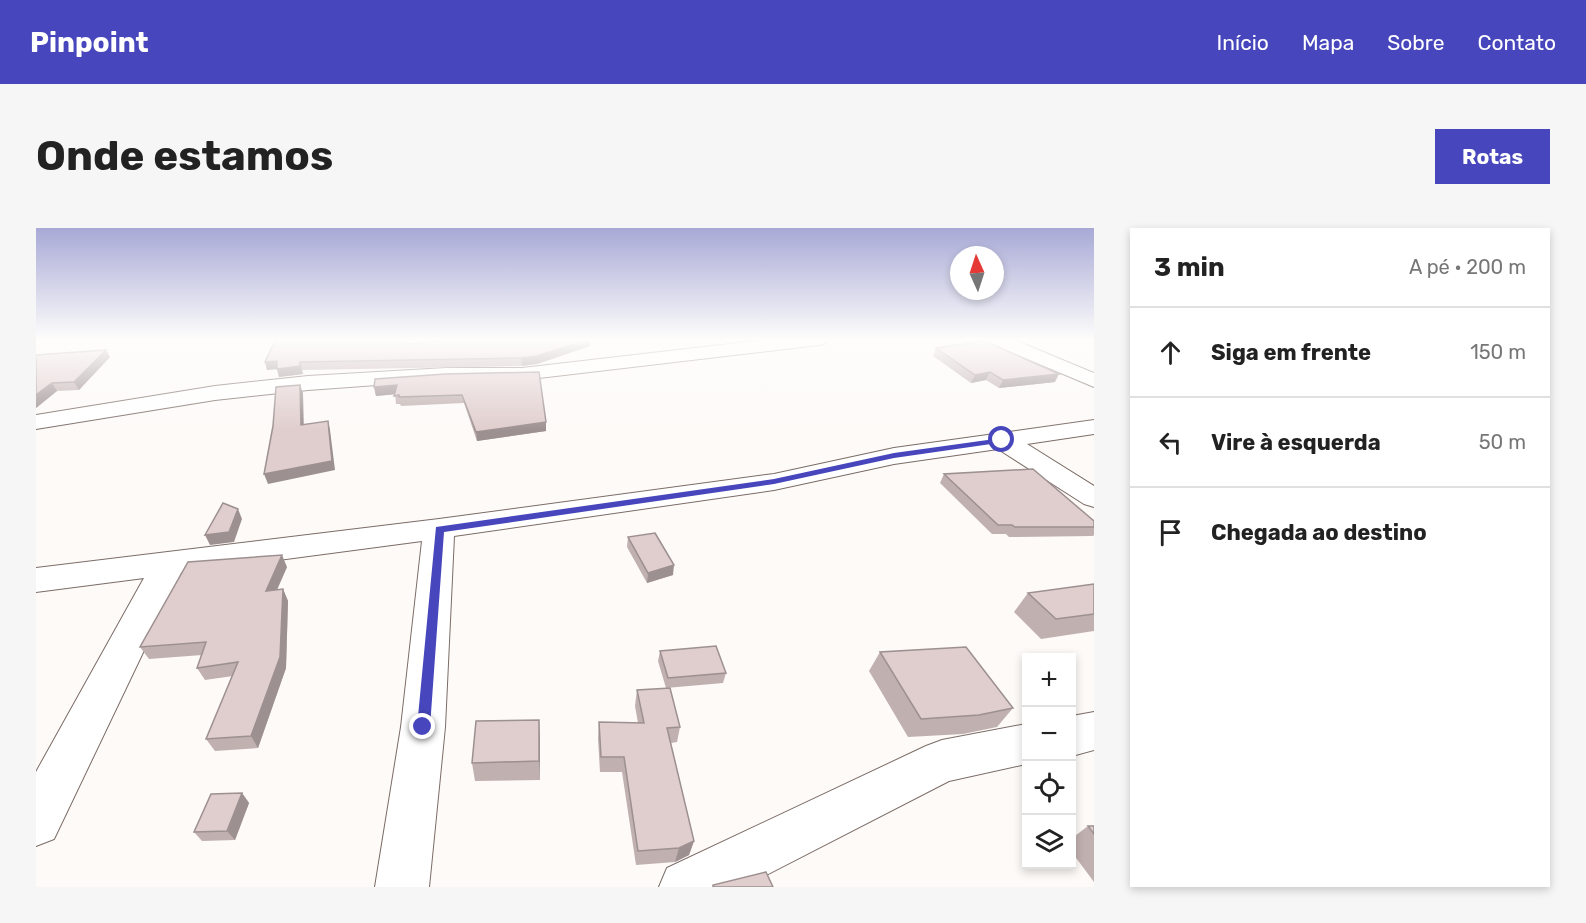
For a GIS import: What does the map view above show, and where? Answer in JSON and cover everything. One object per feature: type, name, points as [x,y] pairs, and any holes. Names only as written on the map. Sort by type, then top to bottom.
[{"type":"street","points":[[36,422],[215,393],[308,383],[446,374],[522,374],[558,370]]},
{"type":"street","points":[[1068,370],[1094,381]]},
{"type":"street","points":[[36,580],[439,530],[774,482],[894,456],[1094,427]]},
{"type":"street","points":[[1002,440],[1094,498]]},
{"type":"street","points":[[402,887],[423,727],[439,530]]},
{"type":"street","points":[[36,821],[169,563]]},
{"type":"street","points":[[1076,735],[1094,731]]},
{"type":"street","points":[[686,887],[942,761],[1022,745]]},
{"type":"building","points":[[36,370],[86,370],[74,382],[52,383],[36,395]]},
{"type":"building","points":[[967,370],[1049,370],[1059,374],[1003,380],[990,372],[975,375]]},
{"type":"building","points":[[539,372],[546,422],[476,432],[462,395],[399,397],[399,395],[394,396],[397,385],[374,387],[375,379],[445,374]]},
{"type":"building","points":[[300,385],[301,425],[328,421],[332,461],[264,474],[273,426],[276,387]]},
{"type":"building","points":[[1033,469],[1094,521],[1094,527],[998,525],[944,474]]},
{"type":"building","points":[[223,503],[238,509],[229,532],[205,535]]},
{"type":"building","points":[[655,533],[674,565],[648,573],[628,537]]},
{"type":"building","points":[[282,555],[266,591],[283,589],[280,657],[251,736],[206,739],[238,662],[197,668],[206,642],[140,647],[188,562]]},
{"type":"building","points":[[1094,584],[1094,614],[1056,619],[1028,593]]},
{"type":"building","points":[[716,646],[726,673],[668,678],[660,651]]},
{"type":"building","points":[[966,647],[1013,708],[979,715],[921,719],[880,652]]},
{"type":"building","points":[[670,688],[680,727],[667,728],[694,841],[679,848],[638,851],[624,757],[601,757],[599,722],[644,723],[637,690]]},
{"type":"building","points":[[539,720],[539,761],[472,763],[476,721]]},
{"type":"building","points":[[242,793],[227,831],[194,832],[211,794]]},
{"type":"building","points":[[1088,826],[1094,826],[1094,834]]},
{"type":"building","points":[[766,872],[773,887],[713,887],[713,885]]},
{"type":"route","points":[[423,727],[439,530],[774,482],[894,456],[1002,440]]}]
